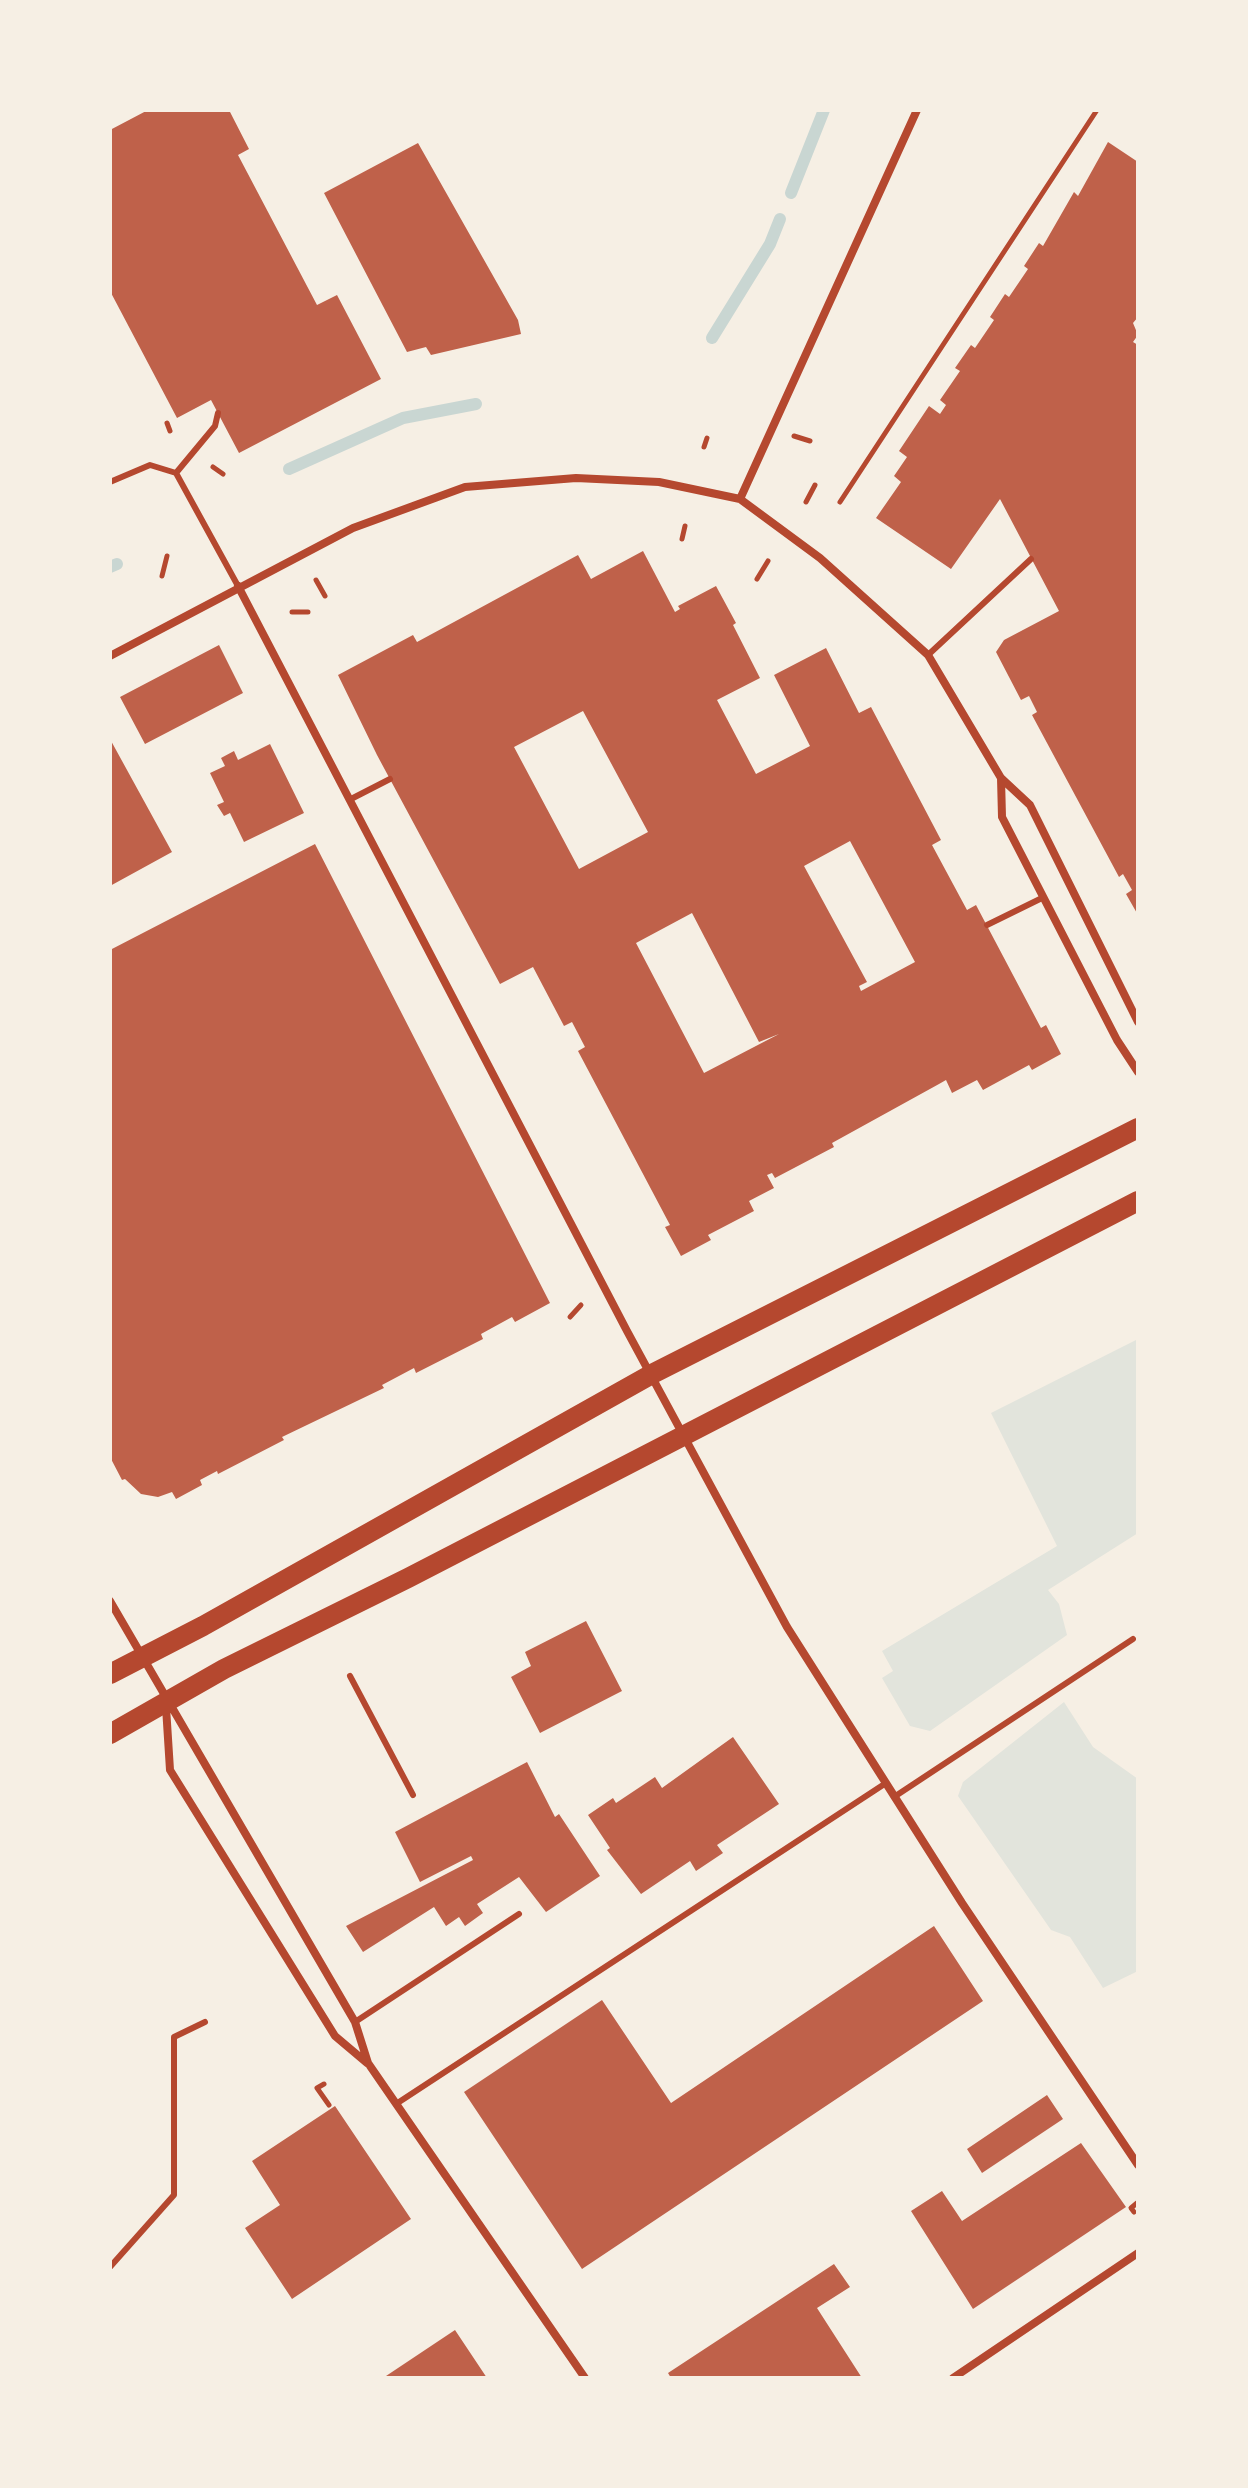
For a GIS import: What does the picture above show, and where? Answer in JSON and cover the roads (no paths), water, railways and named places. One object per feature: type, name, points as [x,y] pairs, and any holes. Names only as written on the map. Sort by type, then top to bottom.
[{"type":"main road","points":[[110,1674],[203,1626],[652,1374],[1138,1128]]},
{"type":"main road","points":[[110,1734],[224,1669],[1138,1201]]},
{"type":"street","points":[[740,499],[917,110]]},
{"type":"street","points":[[110,656],[353,528],[465,487],[576,478],[659,482],[740,499],[820,558],[928,655],[1001,778],[1030,805],[1138,1022]]},
{"type":"street","points":[[238,586],[787,1627],[894,1797],[1138,2165]]},
{"type":"street","points":[[1001,778],[1002,817],[1042,898],[1138,1072]]},
{"type":"street","points":[[110,1601],[166,1703],[355,2022],[368,2063]]},
{"type":"street","points":[[166,1703],[170,1770],[335,2036],[368,2063],[585,2378]]},
{"type":"street","points":[[953,2378],[1138,2253]]},
{"type":"lane","points":[[176,473],[215,426],[218,413]]},
{"type":"lane","points":[[110,482],[150,465],[176,473],[238,586]]},
{"type":"lane","points":[[928,655],[1031,559]]},
{"type":"lane","points":[[351,799],[390,779]]},
{"type":"lane","points":[[987,925],[1042,898]]},
{"type":"lane","points":[[894,1797],[1133,1639]]},
{"type":"lane","points":[[350,1676],[413,1795]]},
{"type":"lane","points":[[396,2104],[886,1783]]},
{"type":"lane","points":[[355,2022],[519,1914]]},
{"type":"lane","points":[[110,2267],[174,2195],[174,2037],[205,2022]]},
{"type":"waterway","points":[[791,193],[824,110]]},
{"type":"waterway","points":[[712,338],[770,244],[780,219]]},
{"type":"waterway","points":[[289,469],[403,418],[476,404]]},
{"type":"waterway","points":[[110,567],[117,564]]}]
